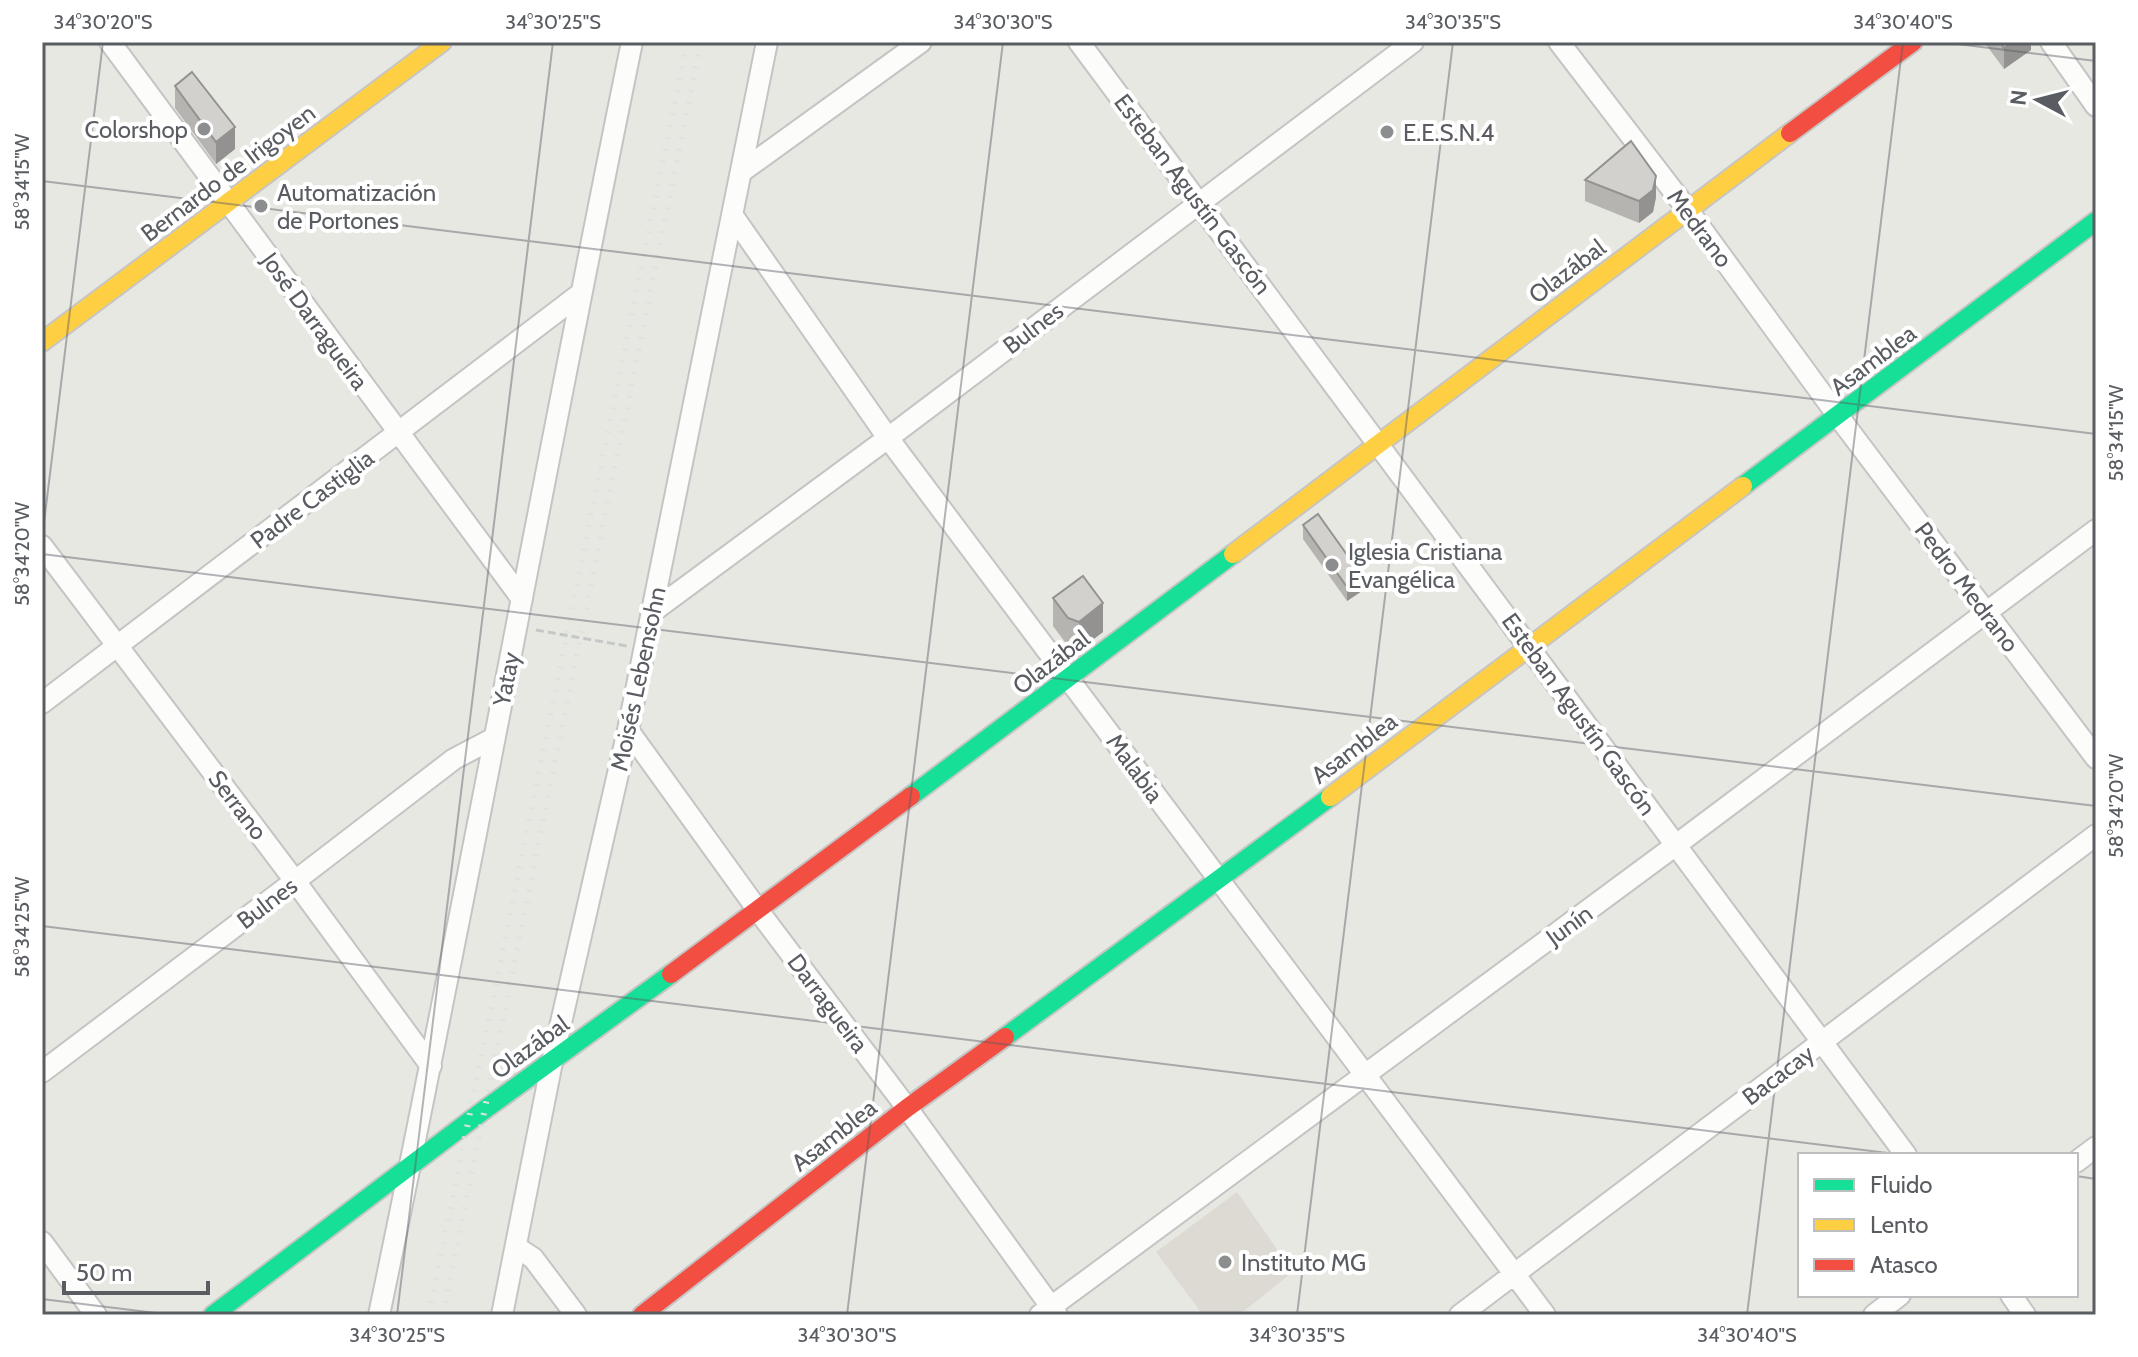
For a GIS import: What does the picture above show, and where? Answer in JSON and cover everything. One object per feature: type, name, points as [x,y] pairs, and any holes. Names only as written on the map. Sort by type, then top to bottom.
[{"type":"street","name":"José Darragueira","points":[[110,42],[522,599]]},
{"type":"street","name":"Bernardo de Irigoyen","points":[[42,342],[442,42]]},
{"type":"street","name":"Yatay","points":[[379,1315],[431,1066],[580,294],[632,42]]},
{"type":"street","name":"Moisés Lebensohn","points":[[502,1315],[552,1062],[628,730],[767,42]]},
{"type":"street","points":[[741,172],[921,42]]},
{"type":"street","name":"Esteban Agustín Gascón","points":[[1079,42],[1905,1153]]},
{"type":"street","name":"Bulnes","points":[[652,612],[1413,42]]},
{"type":"street","name":"Medrano","points":[[1559,42],[1687,209],[1838,416]]},
{"type":"street","name":"Olazábal","points":[[213,1315],[1069,679],[1687,209],[1913,42]]},
{"type":"street","points":[[2051,42],[2096,106]]},
{"type":"street","name":"Malabia","points":[[733,216],[888,438],[1545,1315]]},
{"type":"street","name":"Asamblea","points":[[642,1315],[907,1108],[1218,881],[2096,221]]},
{"type":"street","name":"Padre Castiglia","points":[[42,703],[580,294]]},
{"type":"street","name":"Pedro Medrano","points":[[1838,416],[2096,758]]},
{"type":"street","name":"Junín","points":[[1049,1312],[2096,530]]},
{"type":"street","name":"Serrano","points":[[42,546],[431,1066]]},
{"type":"street","name":"Darragueira","points":[[628,730],[757,909],[907,1108],[1049,1312]]},
{"type":"street","name":"Bulnes","points":[[42,1072],[454,759],[494,738]]},
{"type":"street","name":"Bacacay","points":[[1460,1315],[2096,835]]},
{"type":"street","points":[[2078,1160],[2096,1147]]},
{"type":"street","points":[[42,1242],[96,1315]]},
{"type":"street","points":[[516,1247],[533,1258],[576,1315]]},
{"type":"street","points":[[1874,1315],[1897,1297]]},
{"type":"street","points":[[2012,1297],[2025,1315]]},
{"type":"path","points":[[516,626],[644,649]]},
{"type":"shaded area","name":"Instituto MG","points":[[1237,1192],[1293,1272],[1239,1315],[1203,1315],[1156,1252]]},
{"type":"building","points":[[192,72],[235,127],[216,142],[175,86]]},
{"type":"building","points":[[1631,141],[1656,176],[1653,190],[1639,201],[1585,180]]},
{"type":"building","points":[[1318,514],[1362,576],[1347,587],[1303,525]]},
{"type":"building","points":[[1083,576],[1103,603],[1079,622],[1068,618],[1053,598]]},
{"type":"railway","points":[[429,1315],[687,42]]},
{"type":"railway","points":[[443,1315],[701,42]]},
{"type":"traffic: fast","points":[[1743,486],[2096,221]]},
{"type":"traffic: fast","points":[[911,796],[1233,554]]},
{"type":"traffic: fast","points":[[1005,1037],[1330,797]]},
{"type":"traffic: fast","points":[[213,1315],[484,1110],[671,974]]},
{"type":"traffic: slow","points":[[42,342],[442,42]]},
{"type":"traffic: slow","points":[[1233,554],[1790,133]]},
{"type":"traffic: slow","points":[[1330,797],[1743,486]]},
{"type":"traffic: jam","points":[[1790,133],[1913,42]]},
{"type":"traffic: jam","points":[[671,974],[911,796]]},
{"type":"traffic: jam","points":[[642,1315],[907,1108],[1005,1037]]},
{"type":"place","name":"Colorshop","points":[[204,129]]},
{"type":"place","name":"E.E.S.N.4","points":[[1387,132]]},
{"type":"place","name":"Automatización de Portones","points":[[261,206]]},
{"type":"place","name":"Iglesia Cristiana Evangélica","points":[[1332,565]]},
{"type":"place","name":"Instituto MG","points":[[1225,1262]]}]
